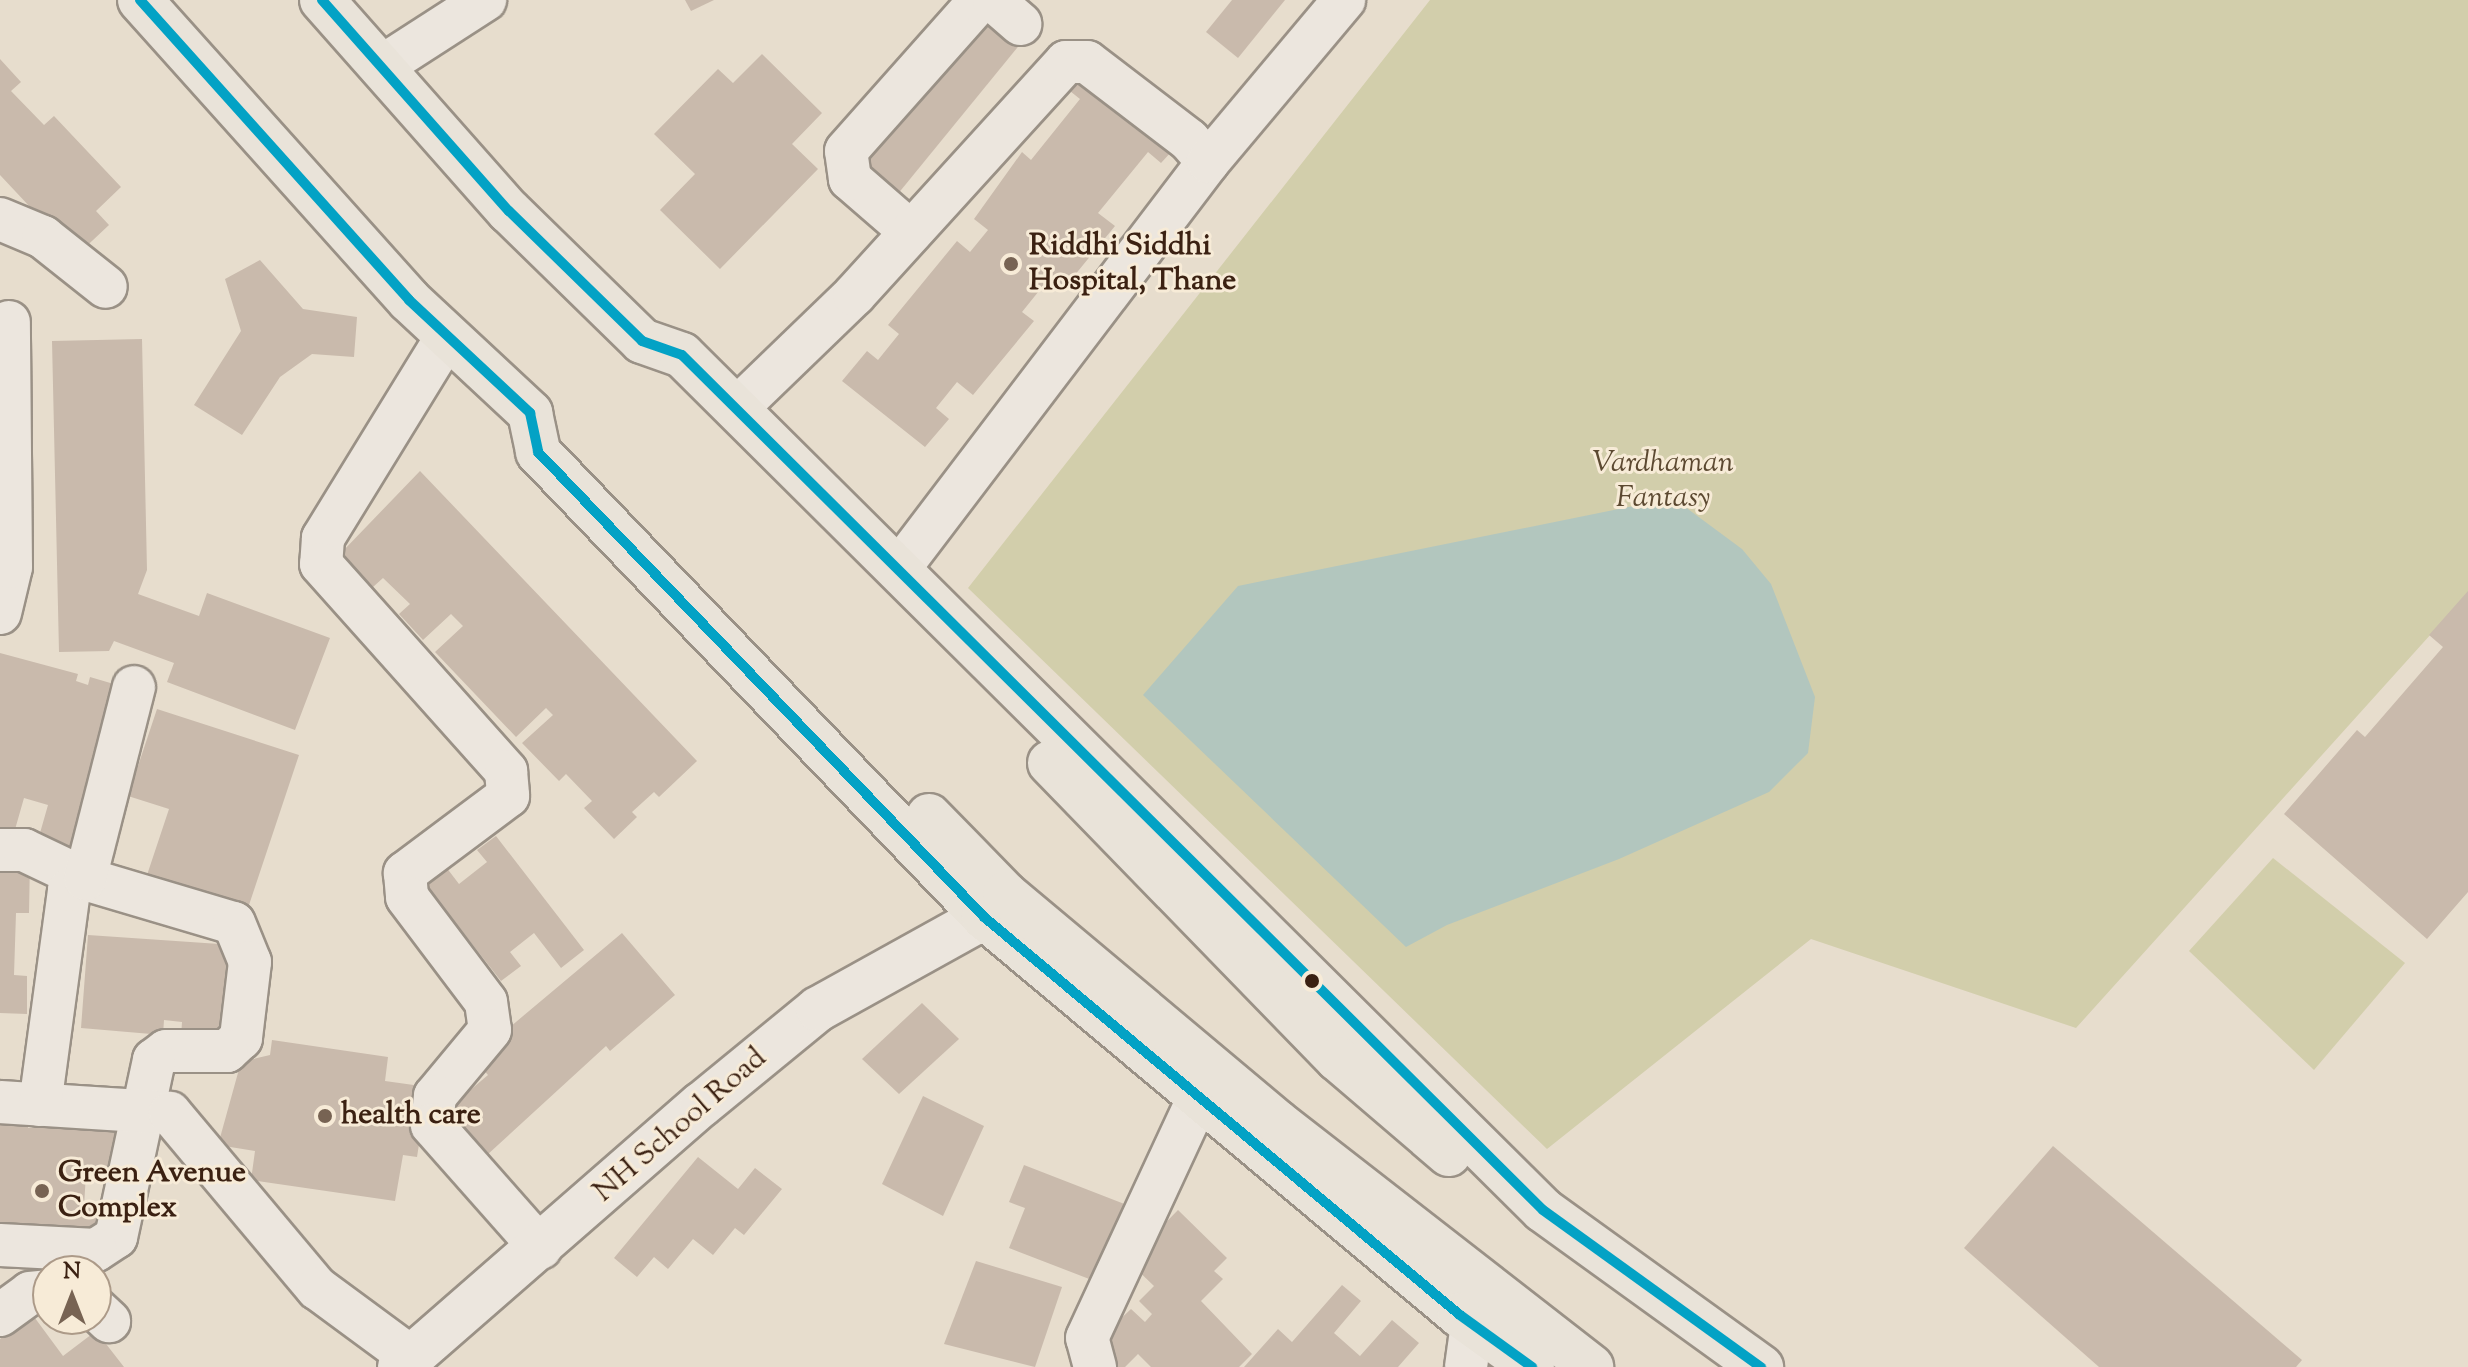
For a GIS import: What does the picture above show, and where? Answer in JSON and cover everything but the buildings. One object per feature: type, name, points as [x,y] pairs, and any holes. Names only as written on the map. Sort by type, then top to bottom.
[{"type":"main road","points":[[140,0],[446,338],[530,413],[1005,894],[1278,1123],[1591,1367]]},
{"type":"main road","points":[[322,0],[509,211],[642,341],[1338,1059],[1562,1249],[1722,1367]]},
{"type":"main road","points":[[642,341],[682,355],[1543,1210],[1761,1367]]},
{"type":"main road","points":[[530,413],[538,452],[984,917],[1472,1324],[1532,1367]]},
{"type":"street","points":[[381,67],[485,0]]},
{"type":"street","points":[[898,570],[1208,162],[1344,0]]},
{"type":"street","points":[[911,232],[850,179],[846,151],[979,1],[994,1],[1020,24]]},
{"type":"street","points":[[736,409],[911,232],[1066,62],[1087,62],[1189,140],[1208,162]]},
{"type":"street","points":[[0,219],[43,237],[106,287]]},
{"type":"street","points":[[0,613],[11,567],[9,322]]},
{"type":"street","points":[[446,338],[323,538],[321,564],[506,771],[508,796],[405,873],[407,897],[486,1002],[490,1030],[435,1096],[432,1125],[541,1248]]},
{"type":"street","points":[[134,687],[85,879],[69,890],[20,1104],[170,1113],[269,1225],[317,1288],[406,1362]]},
{"type":"street","points":[[0,850],[24,850],[85,879],[234,923],[245,942],[250,962],[241,1038],[227,1051],[166,1051],[154,1060],[141,1109],[116,1237],[96,1250],[0,1245]]},
{"type":"street","name":"NH School Road","points":[[406,1362],[541,1248],[702,1104],[818,1009],[984,917]]},
{"type":"street","points":[[1095,1367],[1087,1338],[1199,1097]]},
{"type":"street","points":[[0,1315],[32,1293]]},
{"type":"street","points":[[1466,1367],[1472,1324]]},
{"type":"green space","name":"Vardhaman Fantasy","points":[[1430,0],[2468,0],[2468,593],[2076,1028],[1811,939],[1547,1149],[968,588]]},
{"type":"green space","points":[[2273,858],[2405,963],[2314,1070],[2189,951]]},
{"type":"shaded area","points":[[1673,498],[1742,549],[1771,584],[1815,697],[1808,753],[1769,792],[1619,859],[1447,925],[1406,947],[1143,695],[1238,586]]},
{"type":"transit line","points":[[140,0],[409,300],[530,413],[538,452],[984,917],[1460,1315],[1532,1367]]},
{"type":"transit line","points":[[322,0],[509,211],[642,341],[682,355],[1543,1210],[1761,1367]]},
{"type":"place","name":"Riddhi Siddhi Hospital, Thane","points":[[1011,264]]},
{"type":"place","name":"health care","points":[[325,1116]]},
{"type":"place","name":"Green Avenue Complex","points":[[42,1191]]}]
